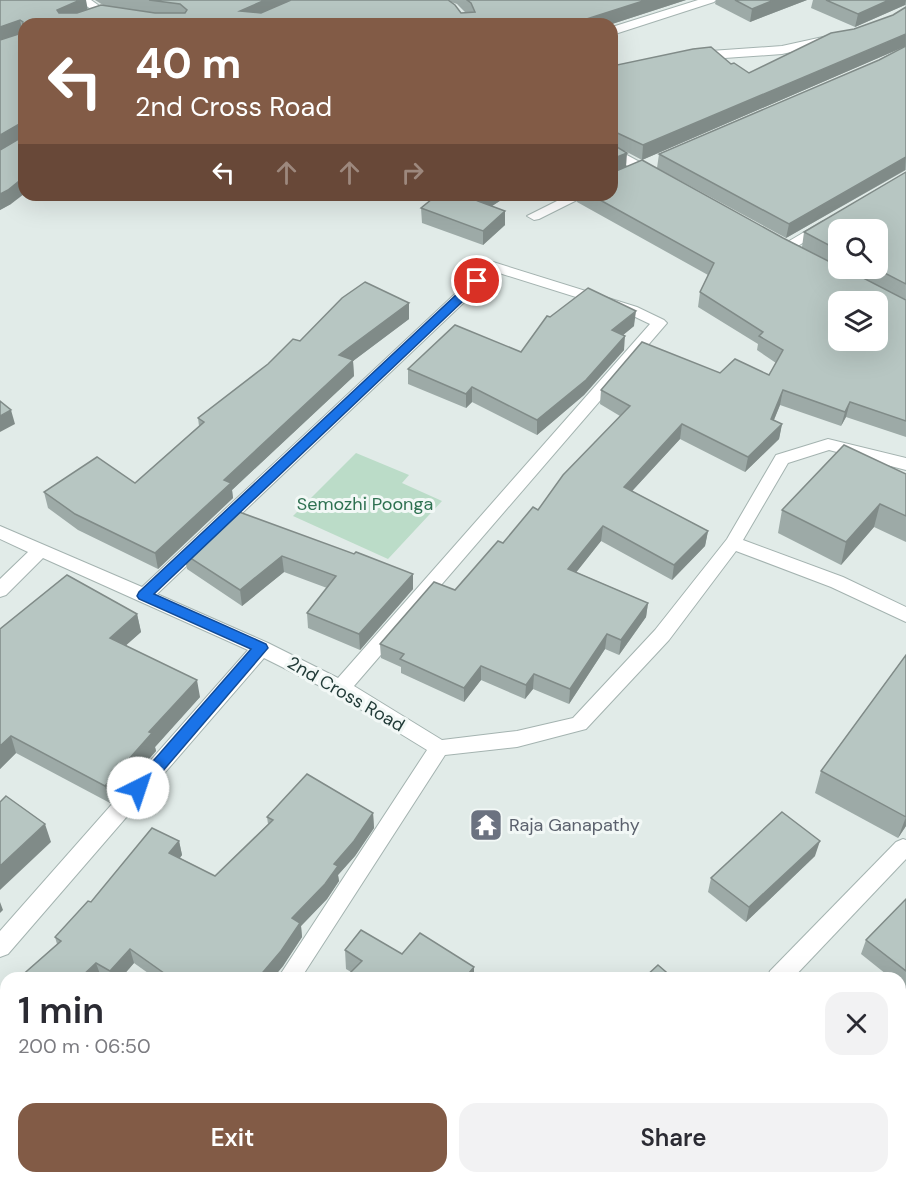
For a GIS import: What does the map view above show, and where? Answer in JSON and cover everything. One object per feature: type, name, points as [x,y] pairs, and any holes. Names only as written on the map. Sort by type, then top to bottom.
[{"type":"street","points":[[83,0],[108,13],[85,18]]},
{"type":"street","points":[[618,30],[710,0]]},
{"type":"street","points":[[681,58],[782,50],[842,38]]},
{"type":"street","points":[[618,155],[671,184]]},
{"type":"street","points":[[621,176],[660,159]]},
{"type":"street","points":[[534,216],[566,201]]},
{"type":"street","points":[[806,258],[781,244],[836,218]]},
{"type":"street","points":[[144,596],[494,266],[632,310],[659,323],[341,688]]},
{"type":"street","points":[[293,972],[439,748],[517,739],[579,724],[662,635],[733,543],[782,459],[828,444],[906,464]]},
{"type":"street","name":"2nd Cross Road","points":[[0,532],[39,552],[261,648],[341,688],[439,748]]},
{"type":"street","points":[[733,543],[837,582],[906,615]]},
{"type":"street","points":[[0,590],[39,552]]},
{"type":"street","points":[[0,947],[261,648]]},
{"type":"street","points":[[784,972],[903,848]]},
{"type":"green space","name":"Semozhi Poonga","points":[[356,453],[409,475],[402,483],[442,501],[388,559],[293,516]]},
{"type":"building","points":[[0,0],[80,0],[57,10],[59,13],[77,13],[101,5],[155,13],[185,13],[187,10],[180,4],[149,0],[265,0],[240,11],[261,13],[291,0],[448,0],[461,13],[475,12],[467,0],[646,0],[590,18],[18,18],[18,21],[0,27]]},
{"type":"building","points":[[735,0],[774,0],[752,9]]},
{"type":"building","points":[[826,0],[889,0],[858,14]]},
{"type":"building","points":[[906,7],[906,34],[643,145],[618,133],[618,65],[711,47],[731,64],[734,63],[749,73],[831,33],[854,29],[893,15]]},
{"type":"building","points":[[18,34],[18,125],[0,135],[0,40]]},
{"type":"building","points":[[906,46],[906,157],[789,224],[659,154],[879,60]]},
{"type":"building","points":[[18,139],[18,182],[0,194],[0,150]]},
{"type":"building","points":[[618,148],[627,153],[618,157]]},
{"type":"building","points":[[642,160],[828,261],[828,279],[865,279],[906,300],[906,421],[850,402],[845,412],[783,390],[771,419],[782,424],[748,457],[682,424],[624,487],[708,531],[674,565],[603,526],[568,569],[648,603],[621,640],[607,634],[570,689],[534,674],[526,685],[481,666],[464,688],[400,659],[404,654],[380,644],[434,582],[455,590],[498,541],[503,543],[533,507],[538,510],[563,475],[630,406],[601,390],[642,342],[720,373],[735,359],[769,375],[783,350],[759,336],[763,332],[700,292],[714,263],[602,201],[618,201],[618,170]]},
{"type":"building","points":[[906,172],[906,284],[888,275],[888,219],[828,219],[828,245],[804,232]]},
{"type":"building","points":[[430,201],[478,201],[505,211],[483,231],[421,208]]},
{"type":"building","points":[[365,282],[409,303],[339,355],[353,360],[224,480],[231,483],[155,553],[75,514],[44,492],[97,457],[135,483],[204,422],[198,418],[268,364],[293,339],[300,341],[342,298]]},
{"type":"building","points":[[588,288],[636,311],[612,330],[625,336],[586,380],[537,420],[472,387],[466,394],[408,369],[455,325],[521,352],[547,316],[550,317]]},
{"type":"building","points":[[0,401],[11,410],[0,416]]},
{"type":"building","points":[[844,445],[906,474],[906,516],[880,504],[846,542],[782,510]]},
{"type":"building","points":[[231,509],[413,574],[359,634],[307,613],[336,576],[282,556],[240,590],[184,554]]},
{"type":"building","points":[[67,575],[137,614],[110,638],[197,680],[149,732],[152,733],[105,786],[11,736],[0,746],[0,629]]},
{"type":"building","points":[[906,655],[906,817],[821,771]]},
{"type":"building","points":[[307,774],[373,813],[354,841],[334,864],[338,866],[325,884],[292,918],[300,923],[263,972],[163,972],[130,949],[110,971],[96,963],[86,972],[26,972],[61,941],[55,937],[88,901],[91,902],[152,828],[179,841],[169,853],[215,876],[273,820],[267,817]]},
{"type":"building","points":[[6,796],[45,824],[0,866],[0,802]]},
{"type":"building","points":[[782,812],[820,841],[749,907],[711,878]]},
{"type":"building","points":[[906,899],[906,971],[866,940]]},
{"type":"building","points":[[361,930],[402,954],[420,933],[474,967],[470,972],[351,972],[362,961],[345,950]]},
{"type":"building","points":[[658,965],[666,972],[650,972]]},
{"type":"place","name":"Raja Ganapathy","points":[[486,825]]},
{"type":"route","points":[[138,788],[261,648],[144,596],[477,281]]}]
